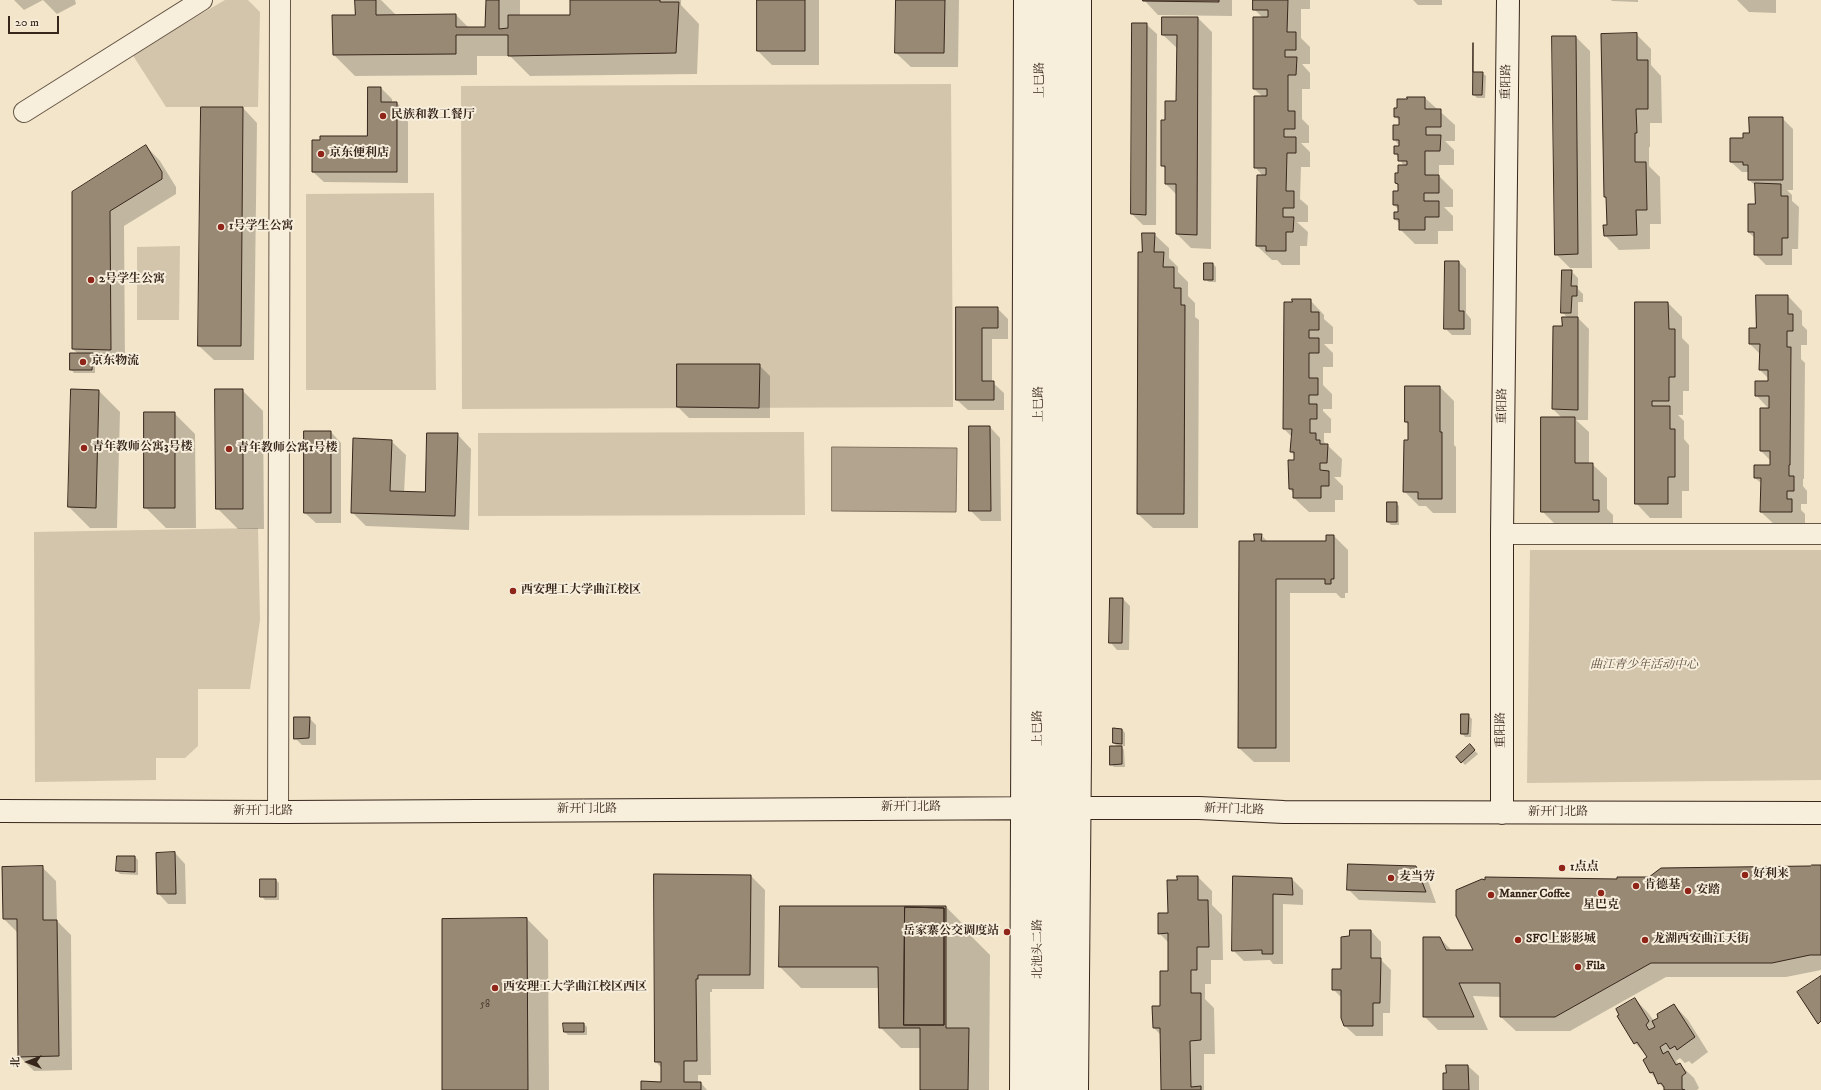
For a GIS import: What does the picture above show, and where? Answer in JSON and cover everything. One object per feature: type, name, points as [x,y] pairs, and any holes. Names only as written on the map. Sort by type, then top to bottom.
[{"type":"street","points":[[24,112],[202,0]]},
{"type":"street","points":[[278,812],[280,0]]},
{"type":"street","points":[[1025,0],[1049,808],[1077,1090]]},
{"type":"street","name":"上巳路","points":[[1042,0],[1049,808]]},
{"type":"street","name":"上巳路","points":[[1049,808],[1061,0]]},
{"type":"street","points":[[1021,1090],[1049,808],[1080,0]]},
{"type":"street","name":"重阳路","points":[[1502,813],[1502,534],[1508,0]]},
{"type":"street","points":[[1502,534],[1821,534]]},
{"type":"street","name":"北池头二路","points":[[1039,1090],[1049,808]]},
{"type":"street","name":"北池头二路","points":[[1049,808],[1058,1090]]},
{"type":"street","name":"新开门北路","points":[[0,811],[278,812],[1199,808],[1284,812],[1821,812]]},
{"type":"green space","points":[[225,0],[248,0],[260,12],[258,107],[166,107],[132,54]]},
{"type":"green space","points":[[951,84],[953,407],[462,409],[461,86]]},
{"type":"green space","points":[[434,193],[436,390],[306,390],[306,194]]},
{"type":"green space","points":[[180,246],[179,320],[137,320],[137,247]]},
{"type":"green space","points":[[804,432],[805,515],[478,516],[478,433]]},
{"type":"green space","points":[[258,528],[260,620],[250,689],[198,689],[198,746],[185,758],[156,758],[156,780],[35,782],[34,532]]},
{"type":"green space","name":"曲江青少年活动中心","points":[[1530,550],[1821,550],[1821,780],[1527,783]]},
{"type":"shaded area","points":[[832,447],[957,448],[956,512],[832,511]]},
{"type":"building","points":[[355,0],[376,0],[376,15],[456,14],[456,27],[485,27],[486,0],[499,0],[499,29],[508,28],[508,15],[570,15],[570,0],[660,0],[660,2],[679,2],[676,53],[508,56],[508,35],[456,35],[456,54],[333,55],[332,15],[355,15]]},
{"type":"building","points":[[757,0],[805,0],[805,51],[757,51]]},
{"type":"building","points":[[896,0],[945,0],[944,53],[895,53]]},
{"type":"building","points":[[1219,0],[1219,2],[1143,1]]},
{"type":"building","points":[[1253,0],[1288,0],[1287,32],[1296,32],[1296,50],[1285,50],[1285,57],[1297,57],[1296,75],[1288,75],[1288,111],[1295,111],[1295,129],[1284,129],[1284,137],[1296,137],[1296,153],[1287,153],[1286,191],[1294,191],[1294,208],[1283,208],[1283,217],[1294,217],[1293,232],[1286,232],[1286,251],[1266,251],[1266,246],[1256,246],[1257,175],[1266,175],[1266,168],[1254,168],[1254,96],[1267,96],[1267,89],[1253,89],[1253,17],[1268,17],[1268,10],[1253,10]]},
{"type":"building","points":[[1162,17],[1198,17],[1197,235],[1176,234],[1176,184],[1165,184],[1165,166],[1161,166],[1161,120],[1165,120],[1165,101],[1176,101],[1177,35],[1162,35]]},
{"type":"building","points":[[1132,23],[1147,23],[1146,215],[1131,214]]},
{"type":"building","points":[[1637,33],[1637,60],[1648,60],[1648,109],[1636,109],[1637,133],[1635,133],[1635,162],[1646,162],[1647,210],[1636,210],[1637,235],[1604,236],[1603,225],[1607,225],[1606,197],[1604,197],[1601,34]]},
{"type":"building","points":[[1552,36],[1576,36],[1578,254],[1555,255]]},
{"type":"building","points":[[1473,72],[1483,72],[1482,95],[1473,95]]},
{"type":"building","name":"民族和教工餐厅","points":[[368,87],[381,87],[381,102],[397,102],[397,172],[312,172],[312,140],[320,140],[320,136],[367,136]]},
{"type":"building","points":[[1407,97],[1425,97],[1425,109],[1441,109],[1441,127],[1426,127],[1426,135],[1441,135],[1440,151],[1425,151],[1425,175],[1439,175],[1439,193],[1424,193],[1424,201],[1439,201],[1439,217],[1425,217],[1425,230],[1399,230],[1399,219],[1394,219],[1394,212],[1398,212],[1398,205],[1393,205],[1393,191],[1398,191],[1398,184],[1395,183],[1395,173],[1398,173],[1398,165],[1407,165],[1407,161],[1398,161],[1398,154],[1394,154],[1394,146],[1399,146],[1399,140],[1393,140],[1393,125],[1399,125],[1399,117],[1394,117],[1394,108],[1397,108],[1397,99],[1407,99]]},
{"type":"building","name":"1号学生公寓","points":[[201,107],[243,107],[241,346],[198,346]]},
{"type":"building","points":[[1749,117],[1783,117],[1783,180],[1748,180],[1748,165],[1743,165],[1743,162],[1730,162],[1730,138],[1743,138],[1743,133],[1749,133]]},
{"type":"building","name":"2号学生公寓","points":[[146,145],[162,172],[162,179],[110,211],[111,350],[72,349],[72,192]]},
{"type":"building","points":[[1755,183],[1781,184],[1781,196],[1788,196],[1788,238],[1782,238],[1782,255],[1754,255],[1754,232],[1748,232],[1748,204],[1755,204]]},
{"type":"building","points":[[1142,233],[1155,233],[1154,252],[1164,252],[1163,267],[1174,267],[1174,288],[1181,288],[1181,305],[1185,305],[1184,514],[1137,514],[1138,252],[1142,252]]},
{"type":"building","points":[[1445,261],[1459,261],[1459,311],[1464,311],[1464,329],[1444,329]]},
{"type":"building","points":[[1204,263],[1213,263],[1213,280],[1204,280]]},
{"type":"building","points":[[1562,270],[1572,270],[1571,286],[1577,286],[1577,296],[1572,296],[1571,313],[1561,313]]},
{"type":"building","points":[[1756,295],[1788,295],[1788,314],[1793,314],[1793,331],[1787,331],[1787,347],[1791,347],[1789,476],[1794,476],[1794,491],[1787,491],[1787,499],[1792,499],[1792,512],[1760,512],[1761,478],[1754,478],[1754,465],[1770,465],[1770,451],[1760,451],[1760,408],[1769,408],[1769,396],[1755,396],[1755,381],[1768,381],[1768,370],[1759,370],[1760,344],[1749,344],[1749,328],[1756,328]]},
{"type":"building","points":[[1292,299],[1311,299],[1311,312],[1319,312],[1319,330],[1309,330],[1309,338],[1319,338],[1319,353],[1309,353],[1309,378],[1318,378],[1318,395],[1309,395],[1309,404],[1317,404],[1317,419],[1310,419],[1310,433],[1316,433],[1316,440],[1320,440],[1320,444],[1328,444],[1327,463],[1320,463],[1320,470],[1329,471],[1329,486],[1321,486],[1321,498],[1293,498],[1293,489],[1289,489],[1288,460],[1294,460],[1294,452],[1290,452],[1292,429],[1283,429],[1284,302],[1292,302]]},
{"type":"building","points":[[1635,302],[1668,302],[1669,329],[1675,329],[1675,377],[1669,377],[1669,401],[1652,401],[1652,406],[1670,406],[1670,429],[1675,429],[1675,477],[1668,477],[1668,504],[1635,504]]},
{"type":"building","points":[[956,307],[998,307],[998,328],[982,328],[982,381],[994,381],[994,400],[956,400]]},
{"type":"building","points":[[1562,317],[1578,317],[1578,410],[1552,409],[1553,326],[1562,326]]},
{"type":"building","points":[[70,353],[93,353],[92,370],[70,370]]},
{"type":"building","points":[[677,364],[760,364],[759,408],[677,407]]},
{"type":"building","points":[[1405,386],[1440,386],[1442,499],[1418,499],[1418,492],[1403,492],[1404,440],[1408,440],[1408,422],[1405,422]]},
{"type":"building","name":"青年教师公寓3号楼","points":[[71,389],[99,390],[96,508],[68,507]]},
{"type":"building","name":"青年教师公寓1号楼","points":[[215,389],[243,389],[243,509],[216,509]]},
{"type":"building","points":[[144,412],[175,412],[175,508],[144,508]]},
{"type":"building","points":[[1541,417],[1575,417],[1575,463],[1593,463],[1593,500],[1599,500],[1599,512],[1541,512]]},
{"type":"building","points":[[969,426],[990,426],[991,511],[969,511]]},
{"type":"building","points":[[304,431],[331,431],[331,513],[304,513]]},
{"type":"building","points":[[427,433],[458,433],[455,516],[351,513],[353,438],[392,440],[390,491],[425,492]]},
{"type":"building","points":[[1387,502],[1397,502],[1397,522],[1387,522]]},
{"type":"building","points":[[1254,534],[1262,534],[1261,541],[1326,541],[1326,535],[1334,535],[1334,579],[1331,579],[1331,584],[1325,584],[1325,579],[1276,579],[1276,748],[1238,748],[1239,541],[1254,541]]},
{"type":"building","points":[[1110,598],[1123,598],[1122,643],[1109,643]]},
{"type":"building","points":[[1461,714],[1469,714],[1468,734],[1461,734]]},
{"type":"building","points":[[294,717],[310,717],[309,738],[294,739]]},
{"type":"building","points":[[1113,728],[1122,729],[1122,744],[1113,743]]},
{"type":"building","points":[[1470,744],[1475,750],[1461,763],[1456,757]]},
{"type":"building","points":[[1110,746],[1122,746],[1122,764],[1110,765]]},
{"type":"building","points":[[175,852],[176,894],[157,894],[156,853]]},
{"type":"building","points":[[117,856],[135,856],[135,872],[116,871]]},
{"type":"building","points":[[1348,864],[1416,866],[1426,892],[1347,890]]},
{"type":"building","name":"龙湖西安曲江天街","points":[[1821,865],[1821,955],[1810,955],[1772,963],[1651,963],[1555,1017],[1500,1017],[1500,983],[1459,983],[1474,1017],[1423,1017],[1423,937],[1440,937],[1446,950],[1473,950],[1456,916],[1456,890],[1482,879],[1485,880],[1485,877],[1617,879],[1617,877],[1649,877],[1661,868]]},
{"type":"building","points":[[43,866],[43,920],[57,920],[59,1056],[18,1057],[17,919],[3,919],[2,867]]},
{"type":"building","points":[[654,874],[751,875],[750,975],[698,975],[698,979],[696,979],[697,1061],[684,1061],[684,1082],[701,1082],[701,1090],[641,1090],[641,1081],[661,1082],[661,1062],[655,1062]]},
{"type":"building","points":[[1177,876],[1198,876],[1198,900],[1208,900],[1209,947],[1197,947],[1197,970],[1191,970],[1191,993],[1201,993],[1201,1040],[1190,1041],[1191,1087],[1201,1086],[1201,1090],[1161,1090],[1160,1028],[1153,1028],[1152,1006],[1160,1006],[1160,971],[1168,971],[1168,933],[1158,934],[1158,913],[1168,913],[1167,880],[1177,880]]},
{"type":"building","points":[[1233,876],[1292,878],[1293,895],[1273,894],[1273,954],[1262,954],[1262,950],[1232,951]]},
{"type":"building","points":[[260,879],[276,879],[276,897],[260,897]]},
{"type":"building","points":[[780,906],[946,906],[946,1028],[969,1028],[968,1090],[920,1090],[920,1028],[879,1028],[878,967],[779,967]],"holes":[[[905,907],[944,908],[944,1025],[904,1025]]]},
{"type":"building","points":[[905,907],[944,908],[944,1025],[904,1025]]},
{"type":"building","points":[[527,918],[528,1090],[442,1090],[442,919]]},
{"type":"building","points":[[1350,930],[1371,930],[1371,958],[1381,958],[1380,1003],[1373,1003],[1373,1026],[1344,1026],[1341,1018],[1341,990],[1332,990],[1332,969],[1341,969],[1341,937],[1349,936]]},
{"type":"building","points":[[1821,976],[1821,1021],[1818,1024],[1797,992]]},
{"type":"building","points":[[1635,998],[1649,1021],[1646,1025],[1649,1030],[1655,1027],[1652,1021],[1658,1018],[1657,1014],[1674,1004],[1695,1037],[1677,1050],[1675,1046],[1670,1049],[1666,1043],[1660,1047],[1663,1054],[1668,1051],[1676,1065],[1680,1063],[1686,1073],[1682,1076],[1682,1089],[1685,1090],[1664,1090],[1661,1083],[1658,1084],[1653,1072],[1650,1073],[1643,1060],[1647,1057],[1637,1042],[1634,1044],[1617,1016],[1619,1015],[1616,1009]]},
{"type":"building","points":[[563,1023],[584,1023],[584,1032],[564,1032]]},
{"type":"building","points":[[1446,1065],[1468,1065],[1469,1090],[1443,1090],[1443,1073],[1446,1073]]},
{"type":"place","name":"民族和教工餐厅","points":[[383,116]]},
{"type":"place","name":"京东便利店","points":[[321,154]]},
{"type":"place","name":"1号学生公寓","points":[[221,227]]},
{"type":"place","name":"2号学生公寓","points":[[91,280]]},
{"type":"place","name":"京东物流","points":[[83,362]]},
{"type":"place","name":"青年教师公寓3号楼","points":[[84,448]]},
{"type":"place","name":"青年教师公寓1号楼","points":[[229,449]]},
{"type":"place","name":"西安理工大学曲江校区","points":[[513,591]]},
{"type":"place","name":"1点点","points":[[1562,868]]},
{"type":"place","name":"好利来","points":[[1745,875]]},
{"type":"place","name":"麦当劳","points":[[1391,878]]},
{"type":"place","name":"肯德基","points":[[1636,886]]},
{"type":"place","name":"安踏","points":[[1688,891]]},
{"type":"place","name":"星巴克","points":[[1601,893]]},
{"type":"place","name":"Manner Coffee","points":[[1491,895]]},
{"type":"place","name":"岳家寨公交调度站","points":[[1007,932]]},
{"type":"place","name":"SFC上影影城","points":[[1518,940]]},
{"type":"place","name":"龙湖西安曲江天街","points":[[1645,940]]},
{"type":"place","name":"Fila","points":[[1578,967]]},
{"type":"place","name":"西安理工大学曲江校区西区","points":[[495,988]]}]
